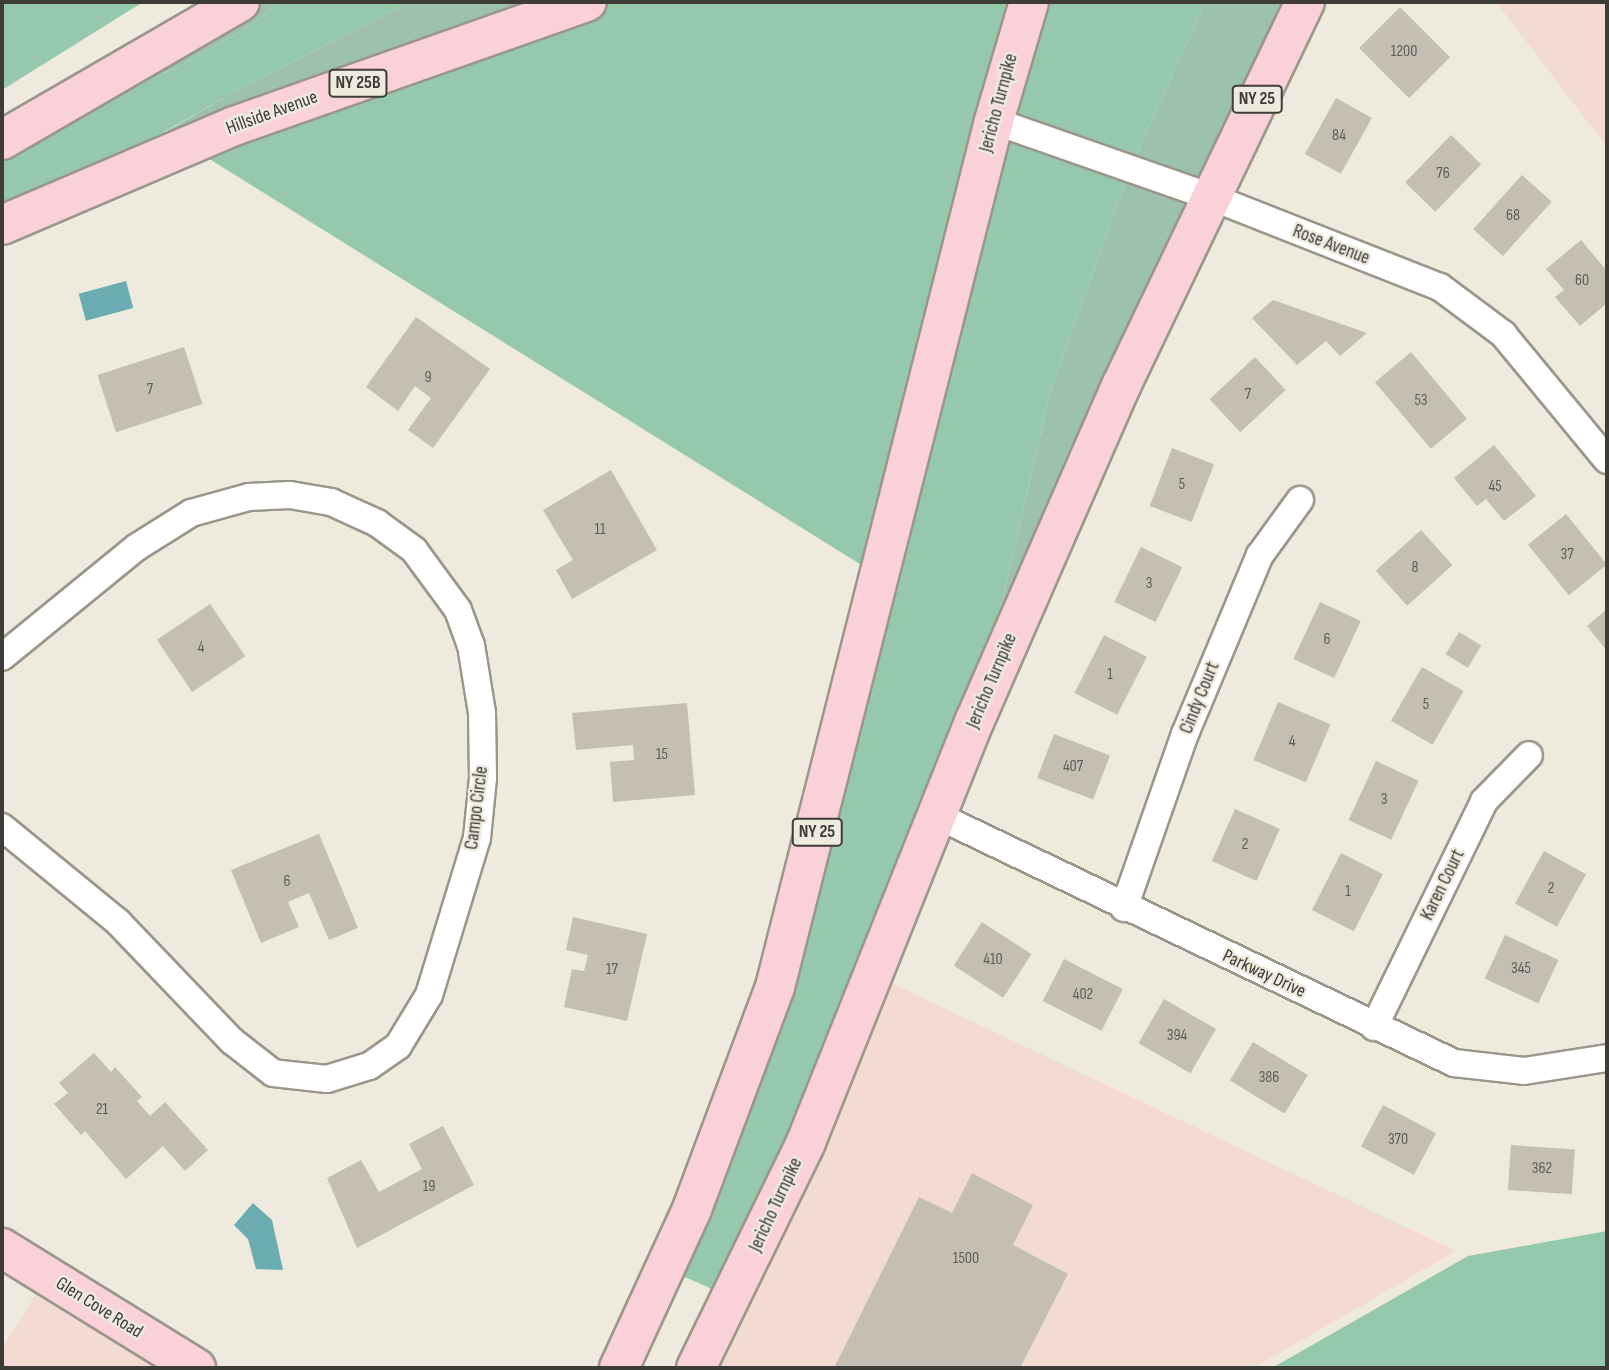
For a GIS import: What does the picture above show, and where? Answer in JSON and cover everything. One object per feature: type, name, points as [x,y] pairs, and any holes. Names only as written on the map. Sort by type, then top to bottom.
[{"type":"main road","points":[[2,140],[240,2]]},
{"type":"main road","name":"Hillside Avenue","points":[[2,225],[234,126],[587,2]]},
{"type":"main road","name":"Jericho Turnpike","points":[[619,1368],[692,1209],[775,987],[994,121],[1029,2]]},
{"type":"main road","name":"Jericho Turnpike","points":[[696,1368],[806,1142],[936,815],[1115,398],[1305,2]]},
{"type":"main road","name":"Glen Cove Road","points":[[2,1248],[196,1368]]},
{"type":"street","name":"Rose Avenue","points":[[994,121],[1211,197],[1462,300],[1503,334],[1607,460]]},
{"type":"street","name":"Campo Circle","points":[[2,657],[137,547],[191,513],[248,496],[290,495],[331,502],[377,523],[414,550],[458,610],[471,645],[482,713],[483,778],[477,838],[429,995],[398,1046],[369,1066],[327,1079],[273,1073],[232,1041],[118,922],[2,827]]},
{"type":"street","name":"Cindy Court","points":[[1124,908],[1185,734],[1260,555],[1300,500]]},
{"type":"street","name":"Karen Court","points":[[1374,1027],[1484,801],[1529,755]]},
{"type":"street","name":"Parkway Drive","points":[[936,815],[1124,908],[1454,1063],[1524,1070],[1607,1058]]},
{"type":"shaded area","points":[[1496,2],[1607,2],[1607,147]]},
{"type":"shaded area","points":[[874,975],[1456,1251],[1253,1368],[696,1368]]},
{"type":"shaded area","points":[[47,1276],[196,1368],[2,1368],[2,1349]]},
{"type":"green space","points":[[2,2],[143,2],[2,90]]},
{"type":"green space","points":[[240,2],[281,2],[243,30],[178,67],[2,140]]},
{"type":"green space","points":[[281,2],[408,2],[225,97],[2,225],[2,140],[178,67],[243,30]]},
{"type":"green space","points":[[408,2],[587,2],[34,209],[225,97]]},
{"type":"green space","points":[[587,2],[1205,2],[1130,169],[1050,392],[975,720],[733,1298],[666,1269],[692,1209],[879,576],[187,145]]},
{"type":"green space","points":[[1205,2],[1305,2],[975,720],[1050,392],[1130,169]]},
{"type":"green space","points":[[1607,1231],[1607,1368],[1272,1368],[1468,1256]]},
{"type":"water","points":[[126,281],[133,308],[86,321],[79,294]]},
{"type":"water","points":[[253,1203],[272,1220],[283,1270],[256,1269],[248,1239],[234,1225]]},
{"type":"building","points":[[1400,7],[1450,57],[1409,98],[1359,48]]},
{"type":"building","points":[[1336,98],[1372,118],[1341,174],[1305,154]]},
{"type":"building","points":[[1451,135],[1481,164],[1435,212],[1405,182]]},
{"type":"building","points":[[1522,175],[1552,202],[1503,256],[1473,229]]},
{"type":"building","points":[[1581,240],[1607,271],[1607,303],[1580,326],[1555,297],[1564,290],[1546,269]]},
{"type":"building","points":[[1273,300],[1367,333],[1340,356],[1326,341],[1297,365],[1252,318]]},
{"type":"building","points":[[416,317],[490,369],[433,448],[408,430],[431,398],[415,386],[398,411],[366,387]]},
{"type":"building","points":[[184,347],[203,404],[116,432],[97,375]]},
{"type":"building","points":[[1411,352],[1467,419],[1431,449],[1375,382]]},
{"type":"building","points":[[1255,357],[1286,390],[1240,432],[1210,399]]},
{"type":"building","points":[[1494,445],[1536,496],[1504,521],[1486,499],[1477,506],[1454,478]]},
{"type":"building","points":[[1172,448],[1214,464],[1192,522],[1150,506]]},
{"type":"building","points":[[611,470],[657,550],[572,599],[556,570],[573,560],[543,510]]},
{"type":"building","points":[[1566,514],[1607,565],[1569,595],[1528,545]]},
{"type":"building","points":[[1421,530],[1452,565],[1407,606],[1376,571]]},
{"type":"building","points":[[1141,547],[1182,567],[1156,622],[1114,602]]},
{"type":"building","points":[[1320,602],[1361,621],[1334,678],[1293,659]]},
{"type":"building","points":[[210,604],[245,656],[192,692],[157,640]]},
{"type":"building","points":[[1607,609],[1607,651],[1587,626]]},
{"type":"building","points":[[1459,632],[1481,645],[1468,668],[1446,654]]},
{"type":"building","points":[[1104,635],[1147,657],[1117,715],[1074,693]]},
{"type":"building","points":[[1422,667],[1464,691],[1433,745],[1391,721]]},
{"type":"building","points":[[1278,702],[1330,724],[1306,782],[1253,760]]},
{"type":"building","points":[[687,703],[695,795],[613,802],[610,762],[634,760],[633,745],[576,750],[572,713]]},
{"type":"building","points":[[1054,734],[1110,756],[1093,799],[1037,778]]},
{"type":"building","points":[[1376,761],[1419,781],[1391,840],[1349,820]]},
{"type":"building","points":[[1235,809],[1280,829],[1257,881],[1212,861]]},
{"type":"building","points":[[319,834],[358,928],[329,940],[309,893],[288,902],[299,927],[261,943],[231,870]]},
{"type":"building","points":[[1544,851],[1586,874],[1557,927],[1515,903]]},
{"type":"building","points":[[1341,853],[1383,874],[1354,931],[1312,910]]},
{"type":"building","points":[[573,917],[647,934],[627,1021],[564,1007],[572,969],[584,971],[588,955],[566,950]]},
{"type":"building","points":[[982,922],[1031,954],[1003,998],[954,966]]},
{"type":"building","points":[[1505,935],[1558,960],[1538,1003],[1485,979]]},
{"type":"building","points":[[1064,959],[1123,989],[1101,1031],[1043,1001]]},
{"type":"building","points":[[1164,999],[1216,1029],[1190,1073],[1138,1043]]},
{"type":"building","points":[[1253,1042],[1308,1075],[1285,1114],[1230,1081]]},
{"type":"building","points":[[94,1053],[111,1072],[115,1067],[142,1097],[137,1101],[150,1116],[165,1102],[208,1150],[185,1171],[163,1146],[126,1179],[85,1131],[81,1135],[54,1104],[68,1093],[59,1083]]},
{"type":"building","points":[[1383,1105],[1436,1133],[1414,1175],[1361,1146]]},
{"type":"building","points":[[443,1126],[474,1185],[357,1248],[327,1178],[361,1160],[379,1192],[422,1169],[409,1144]]},
{"type":"building","points":[[1511,1145],[1575,1149],[1572,1194],[1508,1190]]},
{"type":"building","points":[[972,1173],[1033,1205],[1013,1245],[1068,1274],[1020,1368],[834,1368],[919,1197],[952,1213]]}]
